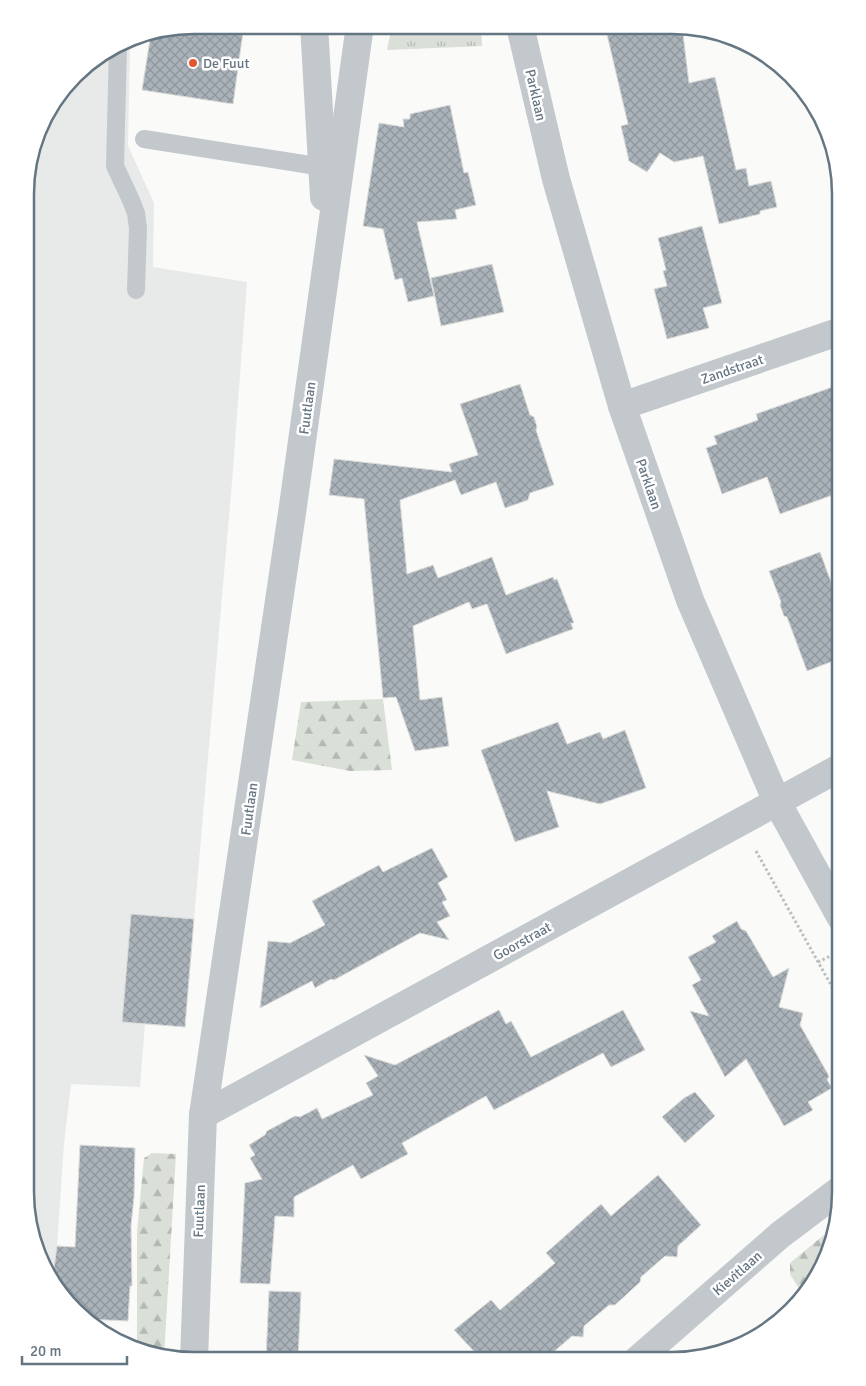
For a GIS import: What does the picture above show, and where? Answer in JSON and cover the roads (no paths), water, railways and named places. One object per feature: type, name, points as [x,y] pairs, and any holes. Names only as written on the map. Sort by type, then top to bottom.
[{"type":"street","name":"Fuutlaan","points":[[315,34],[328,261]]},
{"type":"street","name":"Fuutlaan","points":[[194,1352],[203,1115],[291,523],[359,34]]},
{"type":"street","name":"Parklaan","points":[[522,34],[556,179],[622,406],[690,600],[777,802],[832,902]]},
{"type":"street","name":"Zandstraat","points":[[622,406],[832,334]]},
{"type":"street","name":"Goorstraat","points":[[203,1115],[832,772]]},
{"type":"street","name":"Kievitlaan","points":[[646,1352],[780,1235],[832,1196]]},
{"type":"lane","points":[[118,53],[115,166],[136,213],[138,228],[136,290]]},
{"type":"lane","points":[[144,139],[323,167]]},
{"type":"place","name":"De Fuut","points":[[193,63]]}]
